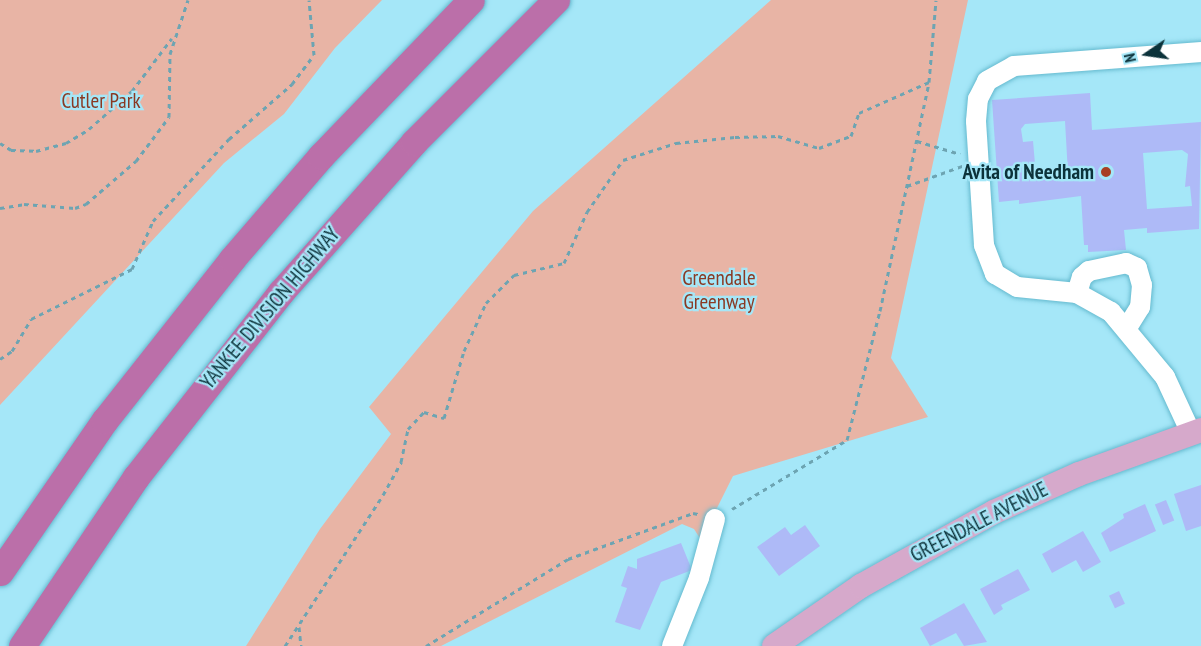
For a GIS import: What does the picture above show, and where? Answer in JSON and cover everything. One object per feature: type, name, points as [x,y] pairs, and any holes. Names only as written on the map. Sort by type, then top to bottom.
[{"type":"highway","points":[[0,572],[112,411],[225,268],[328,147],[471,0]]},
{"type":"highway","name":"YANKEE DIVISION HIGHWAY","points":[[22,646],[136,477],[274,300],[414,142],[556,0]]},
{"type":"main road","name":"GREENDALE AVENUE","points":[[784,643],[861,586],[994,512],[1079,474],[1196,431]]},
{"type":"street","points":[[1196,431],[1175,393],[1127,328],[1111,312],[1077,293],[1017,287],[995,274],[984,244],[978,160],[978,99],[987,81],[1005,69],[1201,52]]},
{"type":"street","points":[[1077,293],[1082,277],[1089,271],[1126,262],[1137,268],[1142,285],[1140,307],[1127,328]]},
{"type":"street","points":[[672,646],[699,578],[715,519]]},
{"type":"path","points":[[0,143],[11,150],[36,151],[66,143],[81,133],[132,91],[174,36],[188,0]]},
{"type":"path","points":[[0,359],[12,351],[31,319],[132,269],[153,221],[229,139],[292,84],[314,55],[309,0]]},
{"type":"path","points":[[426,646],[568,559],[693,513],[715,519],[847,440],[929,82],[936,0]]},
{"type":"path","points":[[0,208],[24,204],[65,208],[86,204],[136,161],[169,117],[174,36]]},
{"type":"path","points":[[285,646],[401,462],[408,429],[424,412],[444,418],[464,351],[486,303],[514,275],[564,263],[587,212],[624,160],[676,143],[735,137],[778,136],[819,148],[851,136],[859,113],[929,82]]},
{"type":"path","points":[[917,141],[978,160]]},
{"type":"path","points":[[907,186],[978,160]]},
{"type":"path","points":[[299,627],[301,646]]},
{"type":"green space","name":"Cutler Park","points":[[0,0],[382,0],[335,48],[284,114],[224,163],[0,405]]},
{"type":"green space","name":"Greendale Greenway","points":[[771,0],[968,0],[891,358],[928,417],[733,476],[701,540],[694,529],[682,524],[441,646],[246,646],[320,529],[391,434],[369,407],[533,211]]},
{"type":"building","name":"Avita of Needham","points":[[1090,93],[1092,130],[1201,122],[1199,229],[1147,233],[1147,228],[1124,230],[1126,250],[1088,252],[1088,245],[1084,245],[1081,196],[1019,204],[1019,200],[999,202],[992,100]],"holes":[[[1065,121],[1068,174],[1025,177],[1024,165],[1035,164],[1033,141],[1023,142],[1021,129],[1025,124]],[[1182,150],[1188,154],[1185,187],[1190,186],[1192,206],[1147,209],[1143,153]]]},
{"type":"building","points":[[1201,485],[1201,526],[1186,531],[1174,494]]},
{"type":"building","points":[[1166,500],[1174,520],[1163,525],[1155,504]]},
{"type":"building","points":[[1145,504],[1156,531],[1110,552],[1101,533],[1124,518],[1123,514]]},
{"type":"building","points":[[805,525],[820,546],[779,576],[757,547],[785,527],[791,535]]},
{"type":"building","points":[[1083,531],[1101,562],[1083,572],[1076,560],[1052,573],[1042,554]]},
{"type":"building","points":[[681,543],[692,570],[661,582],[640,630],[615,622],[627,588],[621,586],[628,566],[637,569],[637,559]]},
{"type":"building","points":[[1018,569],[1030,590],[1001,605],[1003,609],[994,615],[980,589]]},
{"type":"building","points":[[1119,591],[1125,604],[1115,608],[1109,596]]},
{"type":"building","points":[[964,603],[987,642],[964,646],[956,633],[930,646],[920,628]]},
{"type":"place","name":"Avita of Needham","points":[[1106,172]]}]
